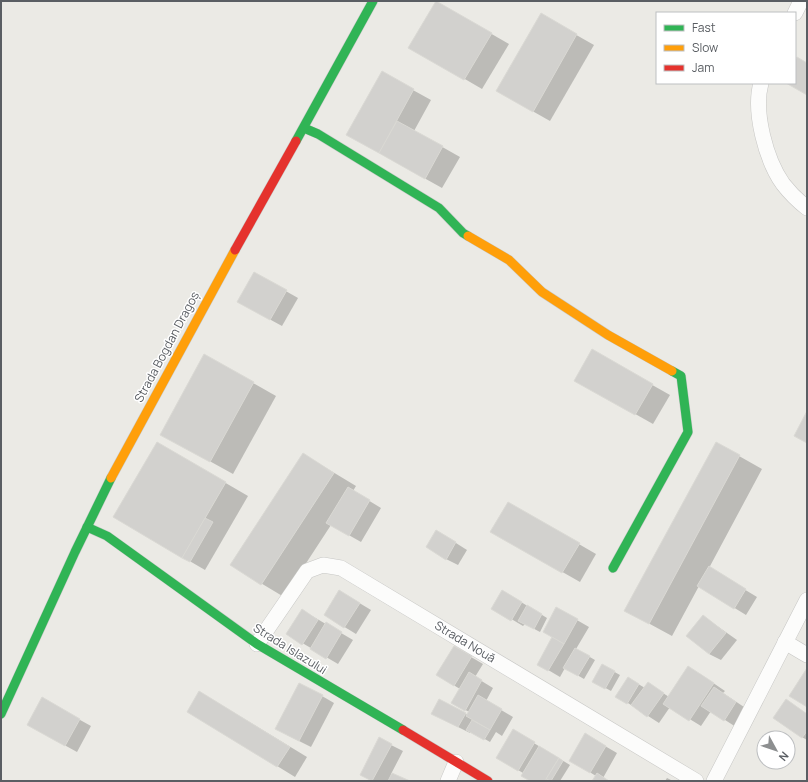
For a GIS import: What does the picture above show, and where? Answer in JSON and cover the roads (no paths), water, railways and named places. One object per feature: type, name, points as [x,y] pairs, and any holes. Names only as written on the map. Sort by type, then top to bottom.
[{"type":"street","name":"Strada Bogdan Dragoș","points":[[1,714],[87,526],[183,342],[304,128],[373,1]]},
{"type":"street","points":[[796,12],[801,1]]},
{"type":"street","points":[[761,84],[757,107],[764,141],[783,184],[807,208]]},
{"type":"street","points":[[304,128],[318,134],[439,208],[463,232],[509,260],[542,292],[608,335],[681,376],[688,432],[613,568]]},
{"type":"street","name":"Strada Islazului","points":[[87,526],[107,536],[257,644],[488,781]]},
{"type":"street","name":"Strada Nouă","points":[[257,644],[307,571],[323,564],[341,568],[696,781]]},
{"type":"street","points":[[714,781],[807,600]]},
{"type":"street","points":[[785,642],[807,655]]},
{"type":"street","points":[[448,781],[456,762]]}]
